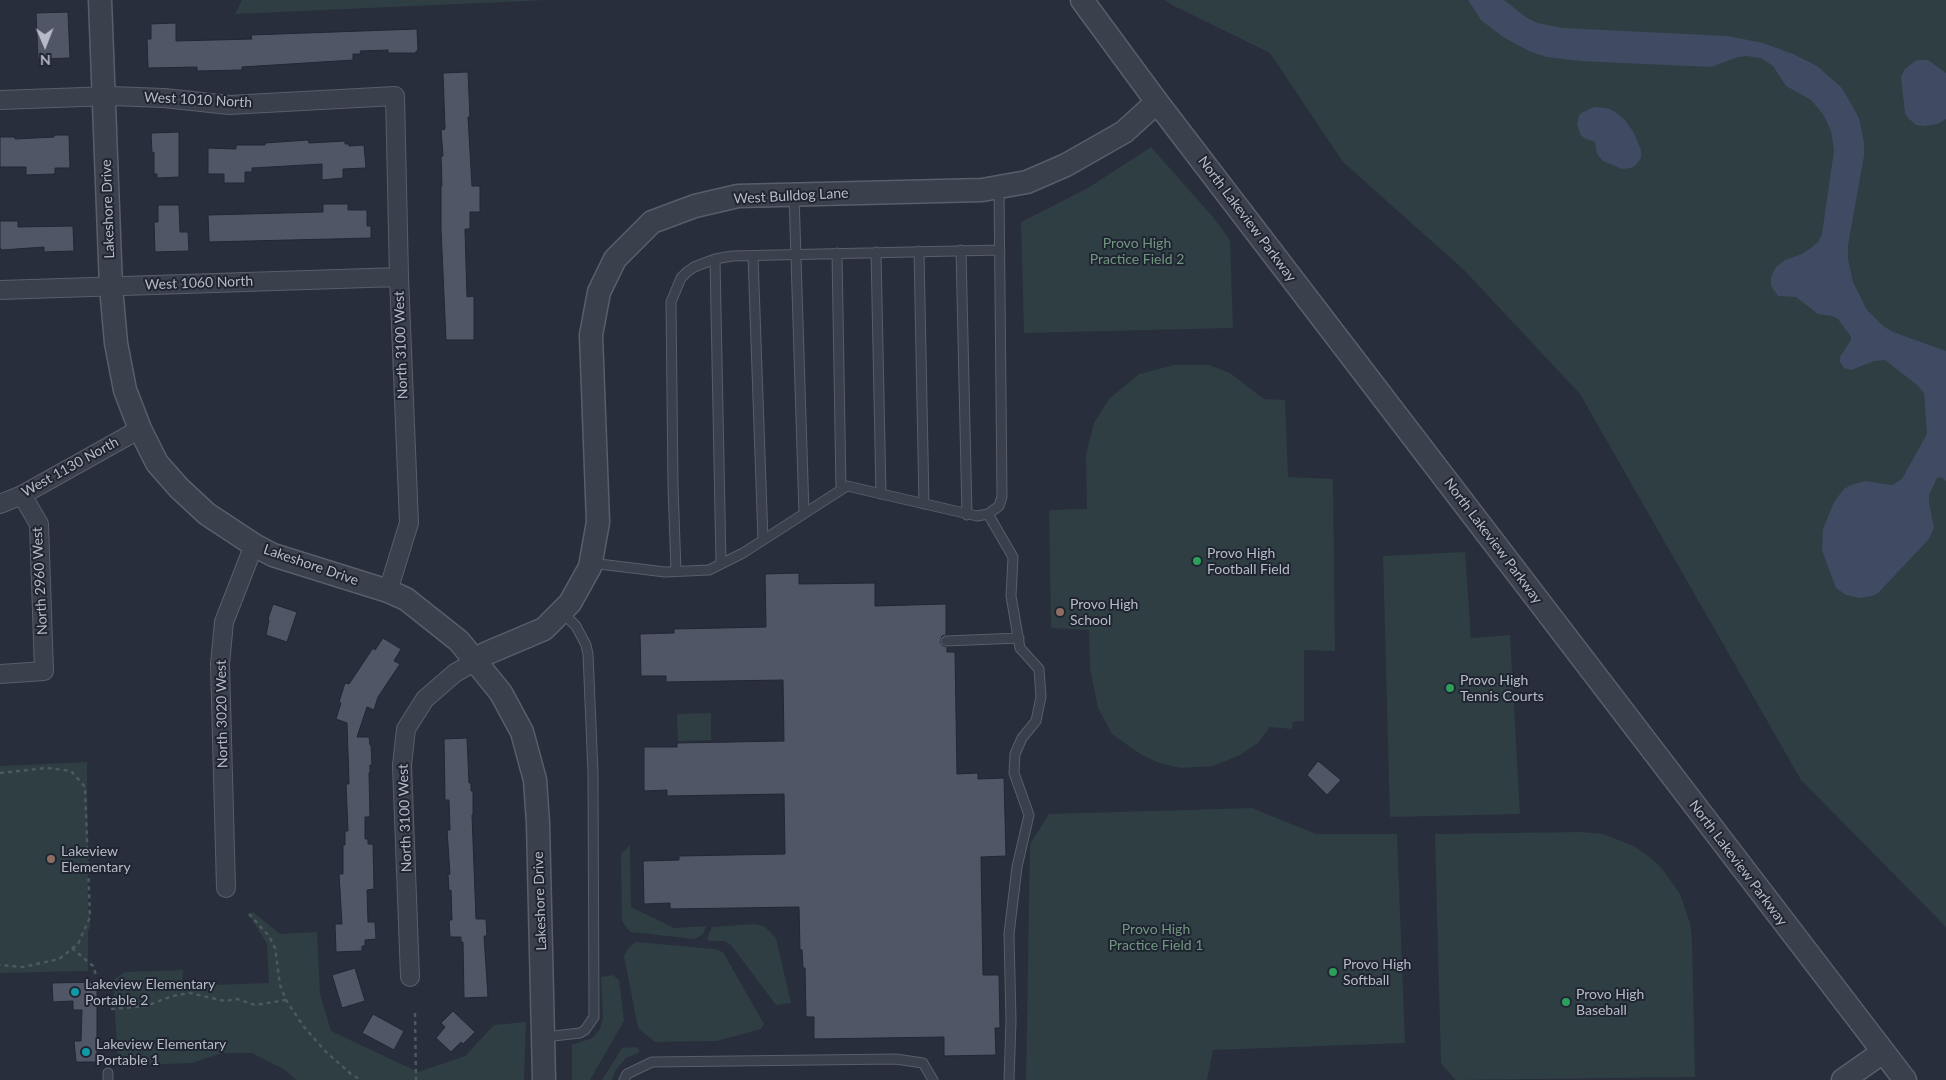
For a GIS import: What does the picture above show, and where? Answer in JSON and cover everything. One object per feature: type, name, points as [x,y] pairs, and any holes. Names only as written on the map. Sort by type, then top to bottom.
[{"type":"street","name":"Lakeshore Drive","points":[[100,0],[111,287],[116,343],[125,390],[140,429],[157,463],[179,488],[207,514],[254,545],[273,555],[388,591],[406,599],[459,641],[500,694],[522,732],[534,780],[538,833],[544,1080]]},
{"type":"street","name":"North Lakeview Parkway","points":[[1082,0],[1157,102],[1906,1080]]},
{"type":"street","name":"West 1010 North","points":[[0,100],[104,96],[164,98],[229,104],[395,96]]},
{"type":"street","name":"North 3100 West","points":[[388,591],[409,523],[398,277],[395,96]]},
{"type":"street","name":"West Bulldog Lane","points":[[476,661],[485,654],[544,629],[570,603],[590,563],[598,522],[591,335],[599,292],[615,259],[652,222],[695,206],[738,196],[982,190],[1027,182],[1066,165],[1124,132],[1157,102]]},
{"type":"street","name":"West 1060 North","points":[[0,290],[398,277]]},
{"type":"street","name":"West 1130 North","points":[[0,504],[22,494],[140,429]]},
{"type":"street","name":"North 2960 West","points":[[0,674],[44,671],[39,524],[22,494]]},
{"type":"street","name":"North 3020 West","points":[[226,888],[220,664],[224,622],[254,545]]},
{"type":"street","name":"North 3100 West","points":[[410,976],[402,765],[406,729],[426,699],[455,673],[476,661]]},
{"type":"street","points":[[1843,1080],[1883,1052]]},
{"type":"lane","points":[[590,563],[676,571],[709,570],[763,540],[848,486],[967,515],[988,514],[998,506],[1002,497],[999,187]]},
{"type":"lane","points":[[794,194],[804,513]]},
{"type":"lane","points":[[962,250],[967,515]]},
{"type":"lane","points":[[676,571],[671,302],[681,278],[687,272],[694,267],[715,259],[753,256],[1000,250]]},
{"type":"lane","points":[[919,251],[924,504]]},
{"type":"lane","points":[[876,252],[881,494]]},
{"type":"lane","points":[[837,253],[841,489]]},
{"type":"lane","points":[[753,256],[763,540]]},
{"type":"lane","points":[[715,259],[721,564]]},
{"type":"lane","points":[[988,514],[1013,557],[1011,596],[1020,648],[1038,670],[1041,697],[1036,722],[1022,738],[1015,754],[1014,773],[1029,815],[1017,867],[1009,934],[1011,1021],[1009,1080]]},
{"type":"lane","points":[[544,1037],[580,1033],[585,1030],[594,1017],[592,773],[588,654],[586,645],[576,626],[562,612]]},
{"type":"lane","points":[[946,640],[1019,638]]},
{"type":"lane","points":[[624,1080],[627,1074],[652,1062],[896,1059],[923,1063],[933,1080]]},
{"type":"path","points":[[0,774],[47,768],[71,771],[84,788],[90,917],[78,944],[59,959],[23,967],[0,965]]},
{"type":"path","points":[[250,914],[269,936],[275,948],[280,985],[286,1000],[304,1026],[326,1052],[351,1074],[361,1080]]},
{"type":"path","points":[[72,948],[93,966],[96,976]]},
{"type":"path","points":[[111,1009],[146,1006],[172,996],[190,993],[225,1001],[237,999],[255,1005],[286,1000]]},
{"type":"path","points":[[416,1014],[416,1080]]},
{"type":"green space","points":[[242,0],[548,0],[235,14]]},
{"type":"green space","points":[[1165,0],[1946,0],[1946,927],[1801,780],[1580,394],[1464,270],[1343,162],[1270,53]]},
{"type":"green space","name":"Provo High Practice Field 2","points":[[1151,147],[1213,217],[1230,240],[1233,328],[1024,333],[1021,222],[1088,188]]},
{"type":"green space","points":[[1174,365],[1209,365],[1230,373],[1264,399],[1285,400],[1288,477],[1333,479],[1335,651],[1304,650],[1304,721],[1293,722],[1292,729],[1270,727],[1258,743],[1240,755],[1213,766],[1181,768],[1159,763],[1140,754],[1112,734],[1098,708],[1090,668],[1089,630],[1051,628],[1049,510],[1087,509],[1086,455],[1094,423],[1109,399],[1139,374]]},
{"type":"green space","name":"Provo High Tennis Courts","points":[[1465,552],[1471,638],[1510,635],[1520,814],[1390,817],[1383,556]]},
{"type":"green space","points":[[711,713],[711,740],[678,741],[677,714]]},
{"type":"green space","points":[[87,762],[88,909],[90,909],[88,971],[0,973],[0,766]]},
{"type":"green space","name":"Provo High Practice Field 1","points":[[1252,808],[1316,834],[1397,834],[1405,1043],[1213,1050],[1207,1080],[1026,1080],[1030,844],[1049,814]]},
{"type":"green space","name":"Provo High Baseball","points":[[1580,832],[1603,834],[1634,846],[1663,870],[1680,894],[1690,923],[1692,940],[1695,1077],[1456,1080],[1441,1064],[1435,834]]},
{"type":"green space","points":[[630,845],[631,907],[674,928],[706,926],[703,934],[695,939],[630,932],[622,921],[621,854]]},
{"type":"green space","points":[[253,912],[280,934],[317,932],[320,994],[331,1031],[418,1072],[465,1056],[494,1025],[526,1022],[524,1080],[296,1080],[285,1070],[252,1053],[223,1053],[192,1063],[118,1066],[113,980],[125,972],[183,970],[182,986],[269,983],[267,944],[249,914]]},
{"type":"green space","points":[[753,924],[764,926],[776,938],[791,1003],[776,1005],[731,945],[724,941],[709,941],[707,938],[712,927]]},
{"type":"green space","points":[[636,942],[715,949],[723,952],[764,1024],[761,1029],[717,1041],[655,1042],[638,1028],[624,956],[629,947]]},
{"type":"green space","points":[[613,975],[619,980],[624,1021],[590,1080],[572,1080],[572,1045],[592,1038],[600,1029],[603,1018],[601,977]]},
{"type":"green space","points":[[637,1047],[640,1052],[626,1058],[616,1070],[612,1080],[602,1080],[622,1048]]},
{"type":"water","points":[[1468,0],[1504,0],[1527,18],[1538,23],[1562,28],[1728,36],[1763,43],[1793,54],[1817,66],[1842,88],[1859,118],[1864,143],[1864,156],[1848,245],[1848,259],[1853,282],[1867,310],[1883,326],[1893,332],[1946,351],[1946,481],[1942,477],[1937,478],[1929,495],[1934,528],[1929,539],[1878,593],[1859,598],[1846,595],[1836,588],[1822,549],[1823,529],[1834,502],[1844,489],[1865,481],[1892,485],[1902,479],[1927,434],[1924,393],[1917,385],[1885,360],[1874,361],[1851,370],[1844,368],[1840,362],[1840,357],[1851,337],[1838,319],[1818,314],[1796,297],[1778,296],[1771,286],[1771,277],[1776,267],[1785,260],[1802,254],[1811,248],[1818,242],[1822,234],[1834,151],[1831,131],[1823,114],[1811,100],[1786,86],[1773,66],[1761,58],[1738,57],[1711,67],[1580,61],[1547,57],[1531,52],[1503,37],[1481,20]]},
{"type":"water","points":[[1919,60],[1928,60],[1946,73],[1946,119],[1938,124],[1916,125],[1905,113],[1901,77],[1904,70]]},
{"type":"water","points":[[1594,107],[1607,108],[1625,120],[1634,133],[1641,150],[1641,158],[1636,165],[1631,168],[1622,169],[1603,161],[1597,154],[1595,142],[1584,138],[1580,134],[1577,124],[1579,116],[1581,113]]},
{"type":"building","points":[[68,12],[70,58],[38,59],[36,13]]},
{"type":"building","points":[[176,23],[176,41],[252,39],[251,35],[417,29],[418,51],[416,53],[388,53],[388,50],[360,51],[361,54],[353,54],[353,60],[242,67],[242,70],[197,71],[197,67],[148,68],[147,39],[151,39],[151,24]]},
{"type":"building","points":[[468,72],[470,117],[468,117],[472,186],[480,186],[480,212],[470,212],[470,229],[465,229],[467,297],[474,296],[474,340],[446,340],[441,229],[441,156],[443,156],[441,130],[445,129],[443,73]]},
{"type":"building","points":[[179,132],[179,177],[157,178],[157,174],[154,174],[154,152],[152,153],[151,133]]},
{"type":"building","points":[[54,135],[69,135],[70,168],[55,168],[55,174],[26,175],[26,167],[0,167],[0,137],[15,137],[15,139],[54,137]]},
{"type":"building","points":[[308,140],[309,143],[345,141],[345,144],[349,144],[349,146],[364,145],[366,168],[343,169],[343,178],[322,180],[322,164],[252,168],[252,172],[245,172],[245,183],[224,183],[224,174],[208,174],[208,148],[236,149],[236,145],[265,145],[265,143]]},
{"type":"building","points":[[323,204],[348,204],[348,210],[367,210],[367,226],[371,226],[371,238],[209,242],[208,215],[323,212]]},
{"type":"building","points":[[158,205],[179,205],[180,232],[188,232],[189,251],[155,252],[154,222],[158,222]]},
{"type":"building","points":[[0,221],[18,221],[18,227],[73,226],[74,251],[44,252],[44,247],[2,250],[0,248]]},
{"type":"building","points":[[799,573],[799,584],[875,583],[875,606],[946,604],[946,635],[942,636],[940,642],[943,646],[947,647],[947,652],[955,652],[957,774],[978,773],[978,779],[1004,778],[1006,856],[981,857],[983,975],[999,975],[1000,1028],[995,1028],[996,1055],[944,1056],[944,1037],[814,1039],[814,1017],[806,1017],[805,968],[803,968],[802,950],[800,950],[799,907],[670,909],[670,903],[644,904],[643,861],[679,860],[679,856],[785,854],[784,794],[667,796],[667,790],[644,791],[644,747],[677,747],[677,743],[784,741],[783,680],[666,682],[666,676],[641,676],[640,634],[674,633],[674,629],[766,627],[765,574]]},
{"type":"building","points":[[273,604],[297,612],[287,642],[266,635],[268,619]]},
{"type":"building","points":[[383,638],[401,649],[394,661],[400,664],[378,697],[374,710],[367,707],[357,737],[369,737],[371,745],[372,765],[370,765],[369,773],[370,817],[365,817],[365,839],[368,839],[368,844],[373,844],[374,889],[367,890],[368,922],[375,922],[376,939],[365,940],[365,946],[362,946],[362,951],[336,952],[335,924],[342,924],[339,874],[343,874],[343,845],[345,845],[345,831],[348,831],[346,784],[349,784],[347,723],[336,719],[345,683],[349,684],[373,648],[375,650]]},
{"type":"building","points":[[467,738],[469,783],[471,783],[471,791],[473,791],[472,815],[476,919],[486,919],[487,936],[484,936],[488,997],[464,998],[463,942],[461,942],[461,937],[450,937],[449,920],[452,920],[447,830],[450,830],[449,800],[445,800],[444,739]]},
{"type":"building","points":[[1318,761],[1341,780],[1327,795],[1307,775]]},
{"type":"building","points":[[355,968],[365,1001],[342,1008],[332,975]]},
{"type":"building","points":[[97,982],[97,1062],[76,1062],[74,1041],[81,1041],[82,1010],[73,1010],[73,1001],[53,1002],[52,983]]},
{"type":"building","points":[[453,1011],[475,1032],[463,1044],[461,1042],[451,1052],[436,1038],[445,1027],[441,1023]]},
{"type":"building","points":[[373,1014],[404,1031],[394,1050],[362,1033]]},
{"type":"place","name":"Provo High Football Field","points":[[1197,561]]},
{"type":"place","name":"Provo High School","points":[[1060,612]]},
{"type":"place","name":"Provo High Tennis Courts","points":[[1450,688]]},
{"type":"place","name":"Lakeview Elementary","points":[[51,859]]},
{"type":"place","name":"Provo High Softball","points":[[1333,972]]},
{"type":"place","name":"Lakeview Elementary Portable 2","points":[[75,992]]},
{"type":"place","name":"Provo High Baseball","points":[[1566,1002]]},
{"type":"place","name":"Lakeview Elementary Portable 1","points":[[86,1052]]}]
